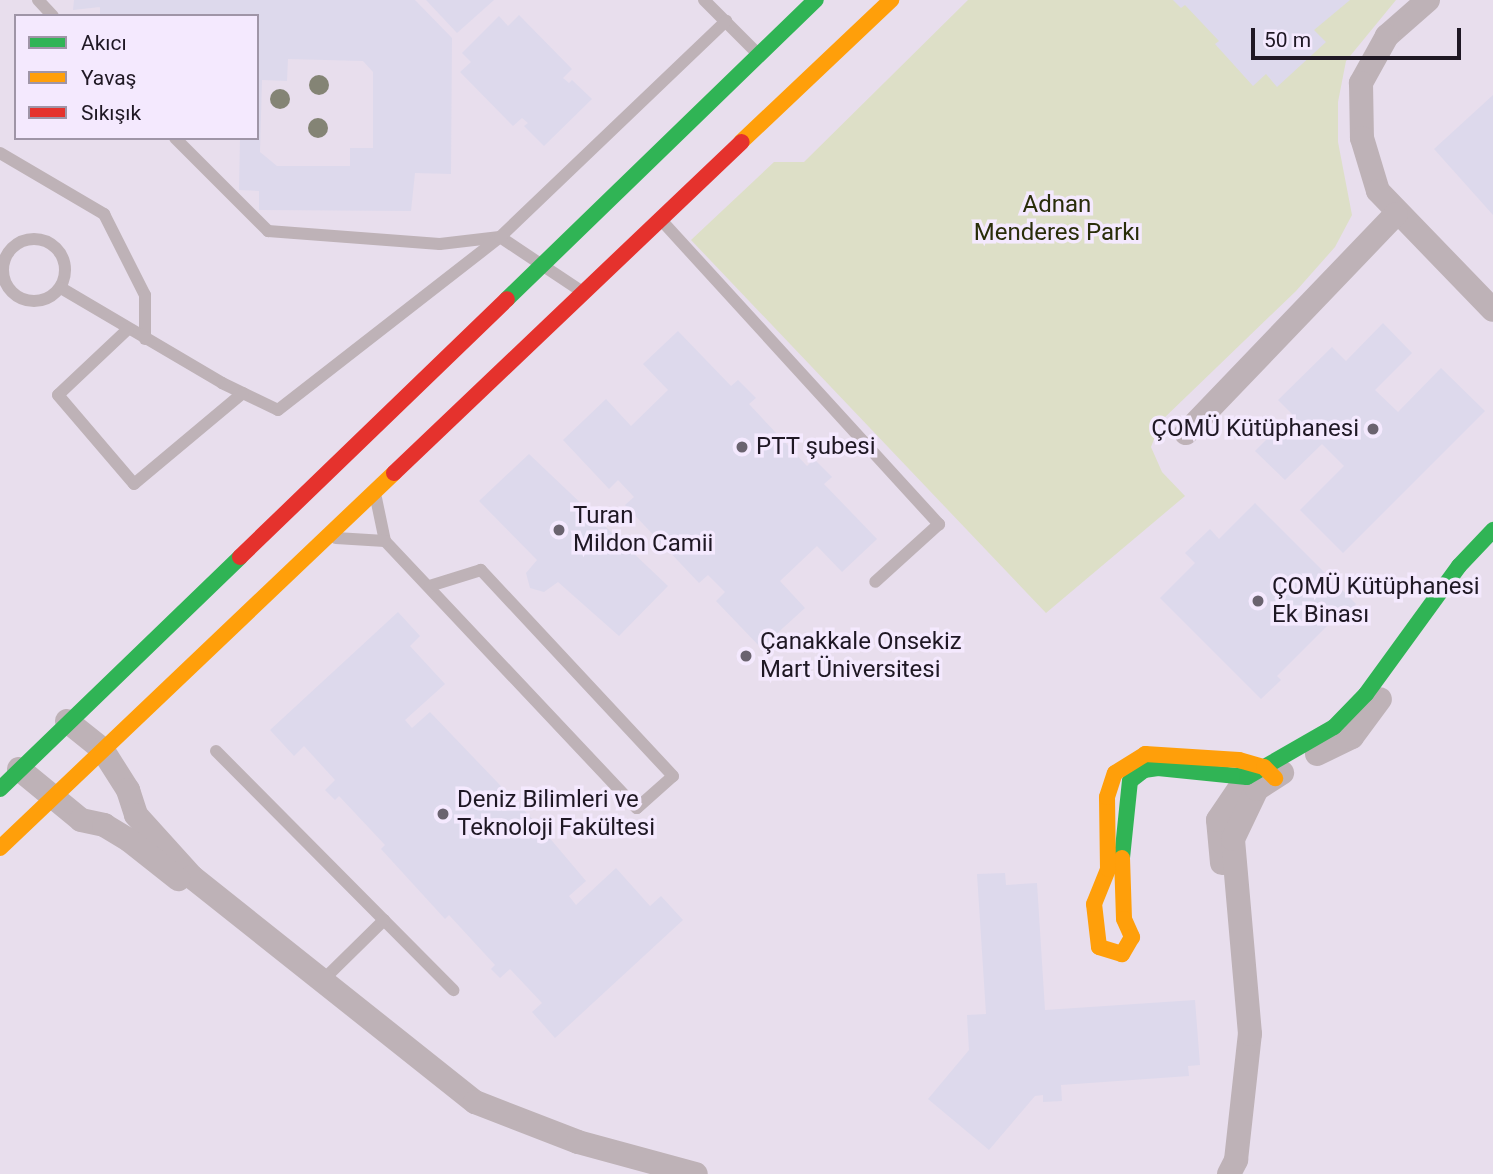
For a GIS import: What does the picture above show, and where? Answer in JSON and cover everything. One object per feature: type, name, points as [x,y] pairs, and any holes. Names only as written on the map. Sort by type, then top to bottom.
[{"type":"street","points":[[0,789],[67,721],[544,267],[816,0]]},
{"type":"street","points":[[0,848],[52,795],[891,0]]},
{"type":"street","points":[[1428,0],[1387,36],[1361,83],[1362,138],[1378,191],[1396,214],[1493,310]]},
{"type":"street","points":[[1186,433],[1396,214]]},
{"type":"street","points":[[1220,1174],[1228,1157],[1236,1029],[1218,820],[1261,778],[1346,718],[1420,615],[1493,530]]},
{"type":"street","points":[[1261,778],[1239,761],[1145,754],[1126,762],[1115,773],[1107,797],[1108,869],[1094,904],[1099,947],[1122,954],[1132,937],[1124,919],[1121,887],[1130,781],[1144,770],[1158,768],[1261,778],[1352,737],[1458,587],[1493,548]]},
{"type":"street","points":[[67,721],[102,749],[128,790],[136,815],[192,877],[475,1102],[578,1142],[696,1174]]},
{"type":"street","points":[[19,769],[81,820],[104,825],[129,840],[467,1111],[575,1150],[665,1174]]},
{"type":"street","points":[[1229,1174],[1236,1160],[1250,1034],[1233,839],[1261,778]]},
{"type":"lane","points":[[37,0],[51,14]]},
{"type":"lane","points":[[704,0],[758,54]]},
{"type":"lane","points":[[61,288],[145,339],[278,410],[500,237],[726,21]]},
{"type":"lane","points":[[177,140],[268,231],[440,244],[500,237],[583,293]]},
{"type":"lane","points":[[0,153],[104,214],[145,295],[145,339]]},
{"type":"lane","points":[[660,220],[939,524],[875,582]]},
{"type":"lane","points":[[25,240],[53,244],[64,260],[61,288],[44,301],[32,302],[13,294],[3,275],[8,253],[25,240]]},
{"type":"lane","points":[[128,329],[58,395],[134,484],[243,393]]},
{"type":"lane","points":[[374,491],[385,541],[638,808],[673,776],[481,570],[430,586]]},
{"type":"lane","points":[[325,537],[385,541]]},
{"type":"lane","points":[[216,751],[453,990]]},
{"type":"lane","points":[[322,981],[384,920]]},
{"type":"shaded area","name":"Çanakkale Onsekiz Mart Üniversitesi","points":[[0,0],[1493,0],[1493,1174],[0,1174]]},
{"type":"green space","name":"Adnan Menderes Parkı","points":[[968,0],[1396,0],[1346,61],[1338,102],[1338,142],[1352,215],[1335,247],[1296,291],[1161,421],[1151,447],[1162,472],[1185,496],[1046,613],[691,240],[774,162],[804,162]]},
{"type":"building","points":[[74,0],[415,0],[452,38],[451,174],[415,173],[411,211],[259,210],[259,191],[239,190],[240,140],[259,140],[259,14],[100,14],[100,7],[73,10]],"holes":[[[288,59],[363,61],[373,72],[373,148],[350,148],[350,166],[277,166],[260,152],[262,80],[287,81]]]},
{"type":"building","points":[[426,0],[494,0],[457,33]]},
{"type":"building","points":[[1173,0],[1350,0],[1314,30],[1326,42],[1277,87],[1266,74],[1253,86],[1215,44],[1219,41],[1185,5],[1181,8]]},
{"type":"building","points":[[519,15],[572,69],[563,78],[569,83],[572,80],[592,99],[544,146],[524,126],[528,123],[522,118],[513,126],[460,72],[471,62],[462,53],[499,16],[508,26]]},
{"type":"building","points":[[1493,95],[1493,215],[1434,149]]},
{"type":"building","name":"ÇOMÜ Kütüphanesi","points":[[1383,323],[1412,353],[1375,390],[1398,412],[1441,368],[1485,411],[1343,553],[1300,510],[1344,466],[1322,444],[1285,480],[1255,451],[1292,414],[1278,400],[1332,347],[1346,361]]},
{"type":"building","points":[[678,331],[731,386],[738,380],[756,398],[749,404],[807,466],[814,459],[832,477],[824,484],[877,539],[842,572],[817,546],[780,581],[805,608],[761,648],[716,601],[725,592],[708,575],[699,583],[625,505],[634,497],[618,480],[609,489],[563,440],[606,399],[631,426],[668,390],[643,364]]},
{"type":"building","name":"Turan Mildon Camii","points":[[529,454],[668,586],[619,636],[558,582],[544,592],[530,588],[526,573],[537,560],[479,501]]},
{"type":"building","name":"ÇOMÜ Kütüphanesi Ek Binası","points":[[1255,503],[1356,604],[1337,624],[1333,620],[1277,676],[1281,680],[1261,699],[1160,598],[1195,563],[1185,553],[1210,529],[1219,539]]},
{"type":"building","name":"Deniz Bilimleri ve Teknoloji Fakültesi","points":[[398,612],[420,636],[410,646],[445,684],[405,720],[412,728],[430,712],[542,829],[586,881],[569,896],[576,905],[616,868],[650,906],[661,896],[683,920],[555,1038],[532,1012],[542,1003],[510,969],[500,978],[491,969],[495,965],[449,915],[445,919],[381,849],[385,845],[339,796],[335,800],[325,790],[335,780],[304,746],[294,756],[270,730]]},
{"type":"building","points":[[1005,873],[1006,885],[1037,883],[1045,1010],[1195,1000],[1200,1065],[1188,1066],[1189,1076],[1061,1085],[1062,1101],[1043,1102],[1043,1095],[1035,1096],[989,1150],[928,1099],[969,1050],[967,1015],[986,1014],[977,874]]},
{"type":"traffic: fast","points":[[507,299],[816,0]]},
{"type":"traffic: fast","points":[[1122,858],[1130,781],[1144,770],[1158,768],[1247,777],[1334,727],[1366,694],[1459,566],[1493,530]]},
{"type":"traffic: fast","points":[[0,789],[240,557]]},
{"type":"traffic: slow","points":[[741,142],[891,0]]},
{"type":"traffic: slow","points":[[0,848],[394,473]]},
{"type":"traffic: slow","points":[[1122,858],[1124,919],[1132,937],[1122,954],[1099,947],[1094,904],[1108,869],[1107,797],[1115,773],[1145,754],[1239,760],[1264,767],[1275,778]]},
{"type":"traffic: jam","points":[[394,473],[741,142]]},
{"type":"traffic: jam","points":[[240,557],[507,299]]},
{"type":"place","name":"ÇOMÜ Kütüphanesi","points":[[1373,429]]},
{"type":"place","name":"PTT şubesi","points":[[742,447]]},
{"type":"place","name":"Turan Mildon Camii","points":[[559,530]]},
{"type":"place","name":"ÇOMÜ Kütüphanesi Ek Binası","points":[[1258,601]]},
{"type":"place","name":"Çanakkale Onsekiz Mart Üniversitesi","points":[[746,656]]},
{"type":"place","name":"Deniz Bilimleri ve Teknoloji Fakültesi","points":[[443,814]]}]
